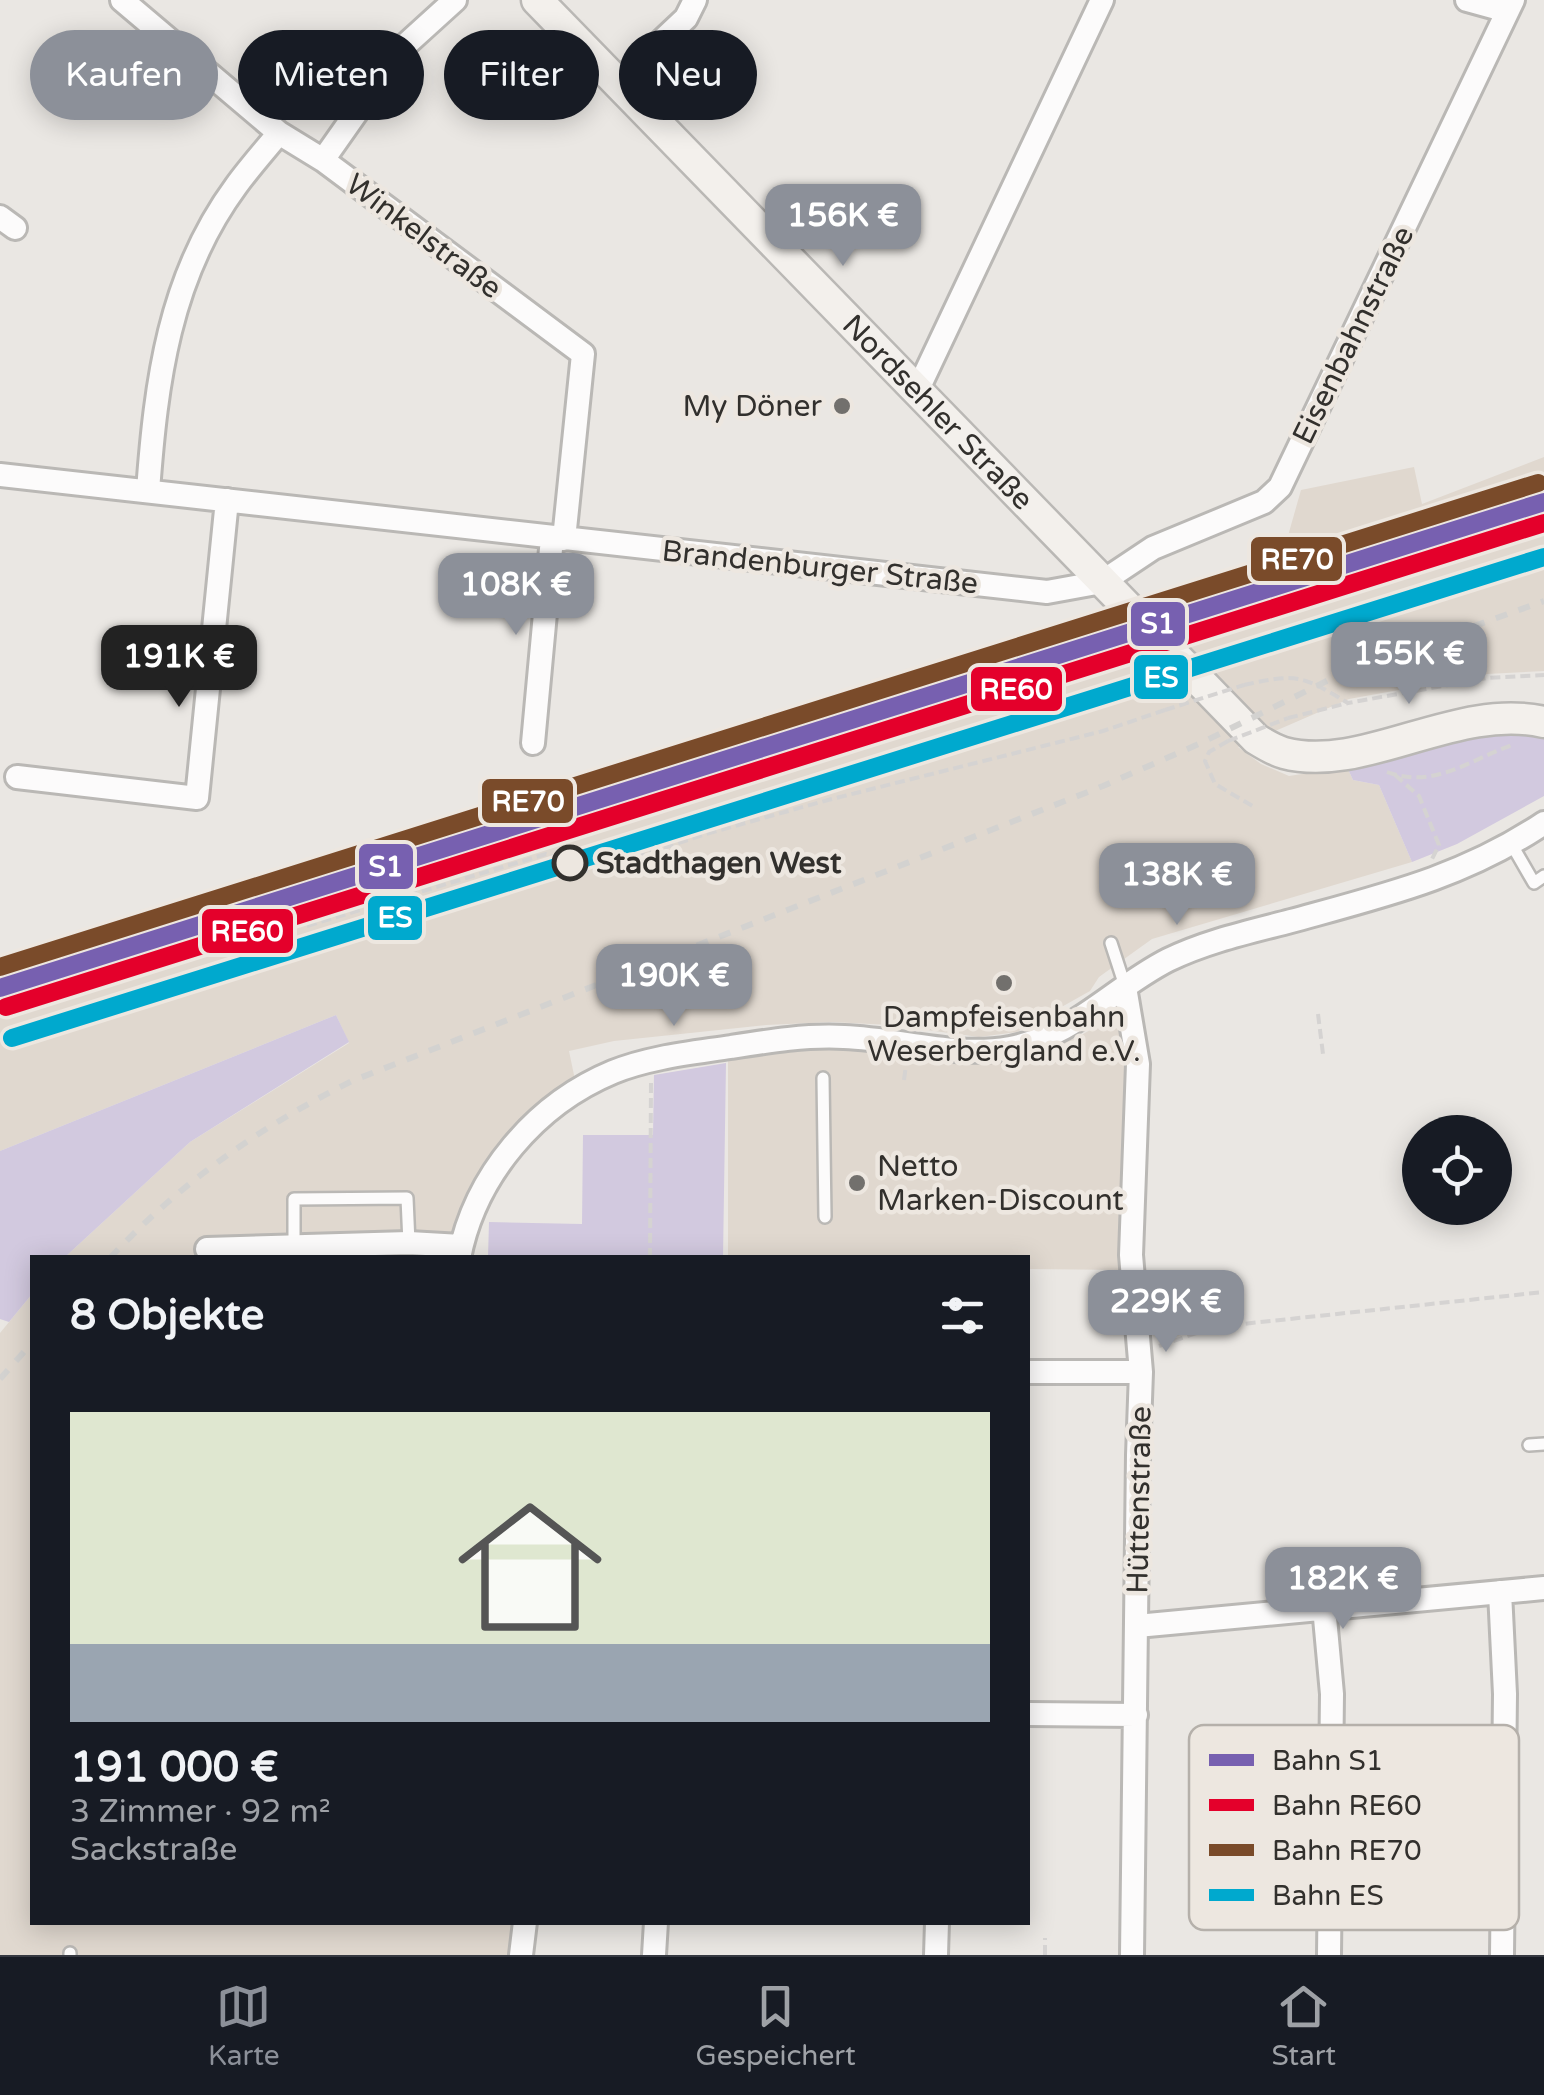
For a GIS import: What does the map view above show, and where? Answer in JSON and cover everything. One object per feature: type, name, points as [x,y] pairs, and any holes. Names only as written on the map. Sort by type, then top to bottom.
[{"type":"main road","name":"Nordsehler Straße","points":[[538,0],[1102,582],[1242,740]]},
{"type":"main road","points":[[1242,740],[1309,757],[1343,753],[1492,717],[1518,716],[1544,722]]},
{"type":"street","name":"Winkelstraße","points":[[122,0],[279,132],[323,160],[584,354],[558,538]]},
{"type":"street","points":[[323,160],[401,49],[454,0]]},
{"type":"street","points":[[618,82],[686,18],[695,0]]},
{"type":"street","points":[[918,389],[1102,0]]},
{"type":"street","points":[[1467,0],[1510,6]]},
{"type":"street","name":"Eisenbahnstraße","points":[[1102,582],[1153,548],[1264,502],[1280,487],[1510,6]]},
{"type":"street","points":[[148,491],[163,350],[178,302],[201,243],[226,202],[279,132]]},
{"type":"street","name":"Brandenburger Straße","points":[[0,475],[1047,592],[1102,582]]},
{"type":"street","points":[[17,776],[196,798],[227,500]]},
{"type":"street","points":[[533,743],[558,538]]},
{"type":"street","points":[[207,1248],[409,1243],[460,1252],[483,1192],[525,1131],[578,1089],[614,1072],[651,1060],[792,1038],[859,1038],[944,1050],[1009,1048],[1044,1039],[1076,1023],[1167,961],[1211,942],[1469,868],[1544,824]]},
{"type":"street","name":"Hüttenstraße","points":[[1125,987],[1138,1064],[1132,1256],[1141,1372],[1132,1955]]},
{"type":"street","points":[[1030,1372],[1141,1372]]},
{"type":"street","points":[[1136,1626],[1544,1588]]},
{"type":"street","points":[[1500,1592],[1506,1725]]},
{"type":"street","points":[[1324,1608],[1332,1725]]},
{"type":"street","points":[[1030,1714],[1136,1714]]},
{"type":"street","points":[[521,1955],[525,1925]]},
{"type":"street","points":[[654,1955],[656,1925]]},
{"type":"street","points":[[936,1955],[937,1925]]},
{"type":"street","points":[[1328,1930],[1328,1955]]},
{"type":"street","points":[[1502,1930],[1502,1955]]},
{"type":"lane","points":[[1512,845],[1534,883],[1544,876]]},
{"type":"lane","points":[[1111,942],[1125,987]]},
{"type":"lane","points":[[823,1078],[825,1217]]},
{"type":"lane","points":[[294,1245],[294,1199],[407,1198],[409,1243]]},
{"type":"lane","points":[[1529,1445],[1544,1444]]},
{"type":"path","points":[[307,926],[546,854],[590,872],[706,834],[1103,730],[1288,675],[1317,684],[1348,703]]},
{"type":"path","points":[[1256,808],[1215,784],[1204,761],[1209,752],[1288,718],[1348,703],[1487,678],[1544,675]]},
{"type":"path","points":[[1394,774],[1419,796],[1440,845],[1418,885]]},
{"type":"path","points":[[1318,1014],[1323,1054]]},
{"type":"path","points":[[650,1255],[651,1060]]},
{"type":"path","points":[[1139,1348],[1160,1346],[1214,1326],[1544,1292]]},
{"type":"path","points":[[1044,1955],[1045,1938]]},
{"type":"shaded area","points":[[1544,457],[1544,671],[1487,674],[1349,699],[1238,747],[1261,764],[1289,776],[1347,767],[1353,780],[1379,785],[1412,862],[1152,939],[1099,977],[1090,991],[1017,1032],[979,1037],[832,1022],[614,1041],[569,1051],[579,1099],[526,1142],[487,1204],[469,1255],[67,1255],[190,1142],[349,1043],[336,1015],[0,1151],[0,975],[331,867],[815,719],[827,712],[854,708],[999,661],[1011,653],[1041,648],[1278,571],[1301,490],[1414,467],[1422,504]]},
{"type":"shaded area","points":[[1507,729],[1544,737],[1544,796],[1457,844],[1412,862],[1379,785],[1353,780],[1347,767],[1467,737]]},
{"type":"shaded area","points":[[336,1015],[349,1042],[190,1142],[67,1255],[30,1255],[30,1296],[9,1322],[0,1319],[0,1151]]},
{"type":"shaded area","points":[[1116,1015],[1129,1064],[1126,1270],[1030,1269],[1030,1255],[728,1255],[728,1055],[821,1045],[1008,1057],[1043,1051]]},
{"type":"shaded area","points":[[726,1063],[723,1255],[488,1255],[489,1222],[582,1224],[583,1135],[653,1135],[654,1075]]},
{"type":"shaded area","points":[[30,1296],[30,1925],[514,1925],[510,1955],[0,1955],[0,1333]]},
{"type":"railway","points":[[113,1255],[165,1205],[223,1158],[352,1081],[1103,786],[1343,673],[1544,601]]},
{"type":"railway","points":[[0,1379],[30,1345]]},
{"type":"rail line","name":"RE70","points":[[0,967],[1538,483]]},
{"type":"rail line","name":"S1","points":[[0,988],[1544,502]]},
{"type":"rail line","name":"RE60","points":[[6,1007],[1544,523]]},
{"type":"rail line","name":"ES","points":[[12,1038],[1544,557]]},
{"type":"place","name":"My Döner","points":[[842,406]]},
{"type":"place","name":"Stadthagen West","points":[[570,863]]},
{"type":"place","name":"Dampfeisenbahn Weserbergland e.V.","points":[[1004,983]]},
{"type":"place","name":"Netto Marken-Discount","points":[[857,1183]]}]
